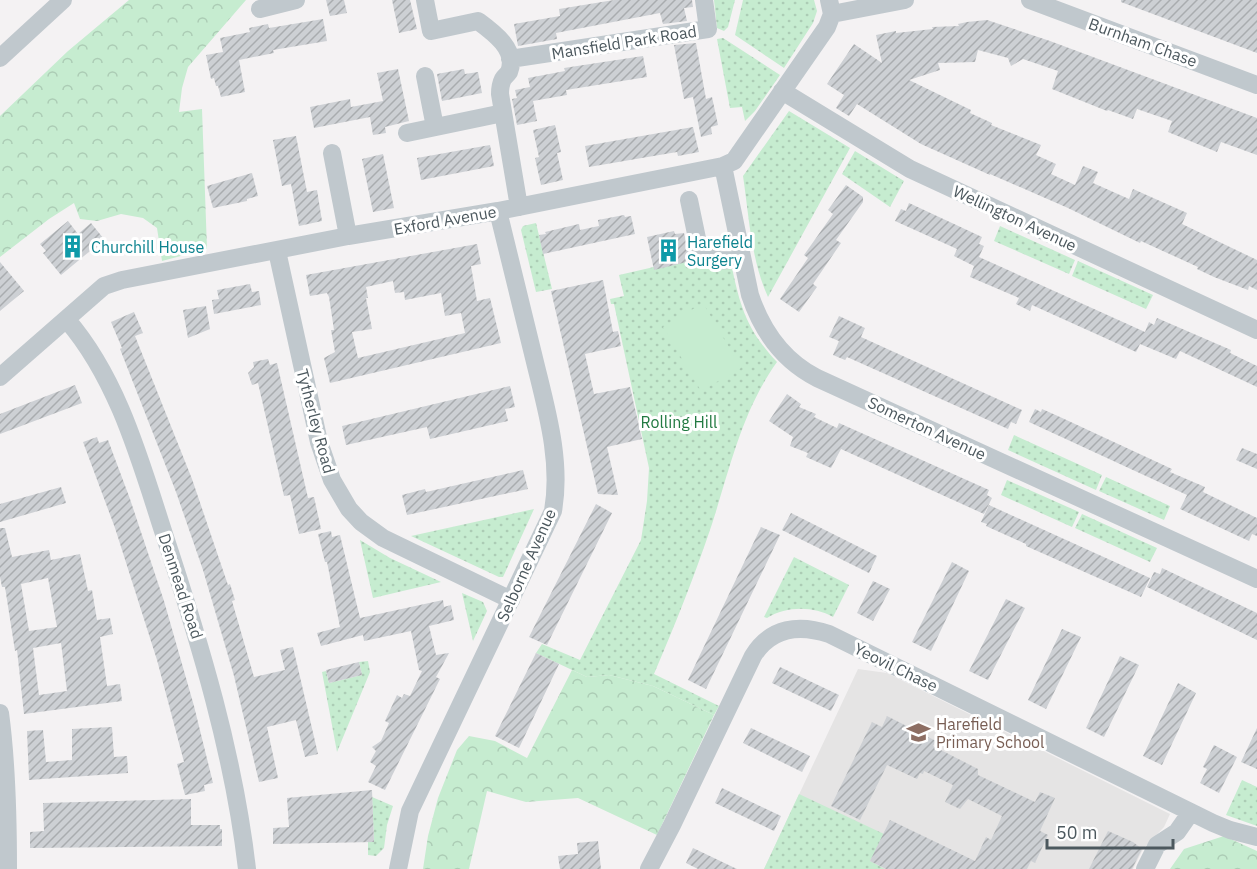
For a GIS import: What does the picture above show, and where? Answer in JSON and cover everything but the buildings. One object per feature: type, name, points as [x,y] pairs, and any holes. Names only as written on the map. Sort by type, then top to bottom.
[{"type":"street","points":[[0,58],[63,0]]},
{"type":"street","points":[[260,9],[296,0]]},
{"type":"street","points":[[425,0],[431,31],[477,21],[493,32],[505,45],[510,59],[509,72],[502,81],[500,94],[519,207]]},
{"type":"street","name":"Mansfield Park Road","points":[[510,59],[708,29],[704,0]]},
{"type":"street","points":[[723,166],[734,160],[827,27],[831,7],[905,0]]},
{"type":"street","name":"Burnham Chase","points":[[1030,0],[1257,85]]},
{"type":"street","points":[[425,76],[435,127]]},
{"type":"street","name":"Wellington Avenue","points":[[782,91],[881,153],[935,182],[1257,330]]},
{"type":"street","points":[[407,133],[503,113]]},
{"type":"street","points":[[332,153],[348,236]]},
{"type":"street","name":"Exford Avenue","points":[[0,377],[104,286],[122,280],[348,236],[498,211],[723,166]]},
{"type":"street","name":"Somerton Avenue","points":[[723,166],[750,295],[762,325],[779,349],[811,375],[1257,579]]},
{"type":"street","points":[[689,200],[702,253],[713,259],[742,260]]},
{"type":"street","name":"Selborne Avenue","points":[[398,869],[410,811],[553,512],[557,490],[556,462],[548,418],[498,211]]},
{"type":"street","name":"Tytherley Road","points":[[277,251],[319,442],[332,480],[349,509],[361,522],[383,538],[511,600]]},
{"type":"street","name":"Denmead Road","points":[[67,320],[83,338],[102,371],[122,414],[158,513],[198,637],[237,798],[247,869]]},
{"type":"street","name":"Yeovil Chase","points":[[649,869],[753,656],[769,638],[794,628],[813,629],[829,634],[1230,831],[1257,837]]},
{"type":"street","points":[[0,713],[8,796],[8,869]]},
{"type":"street","points":[[1144,869],[1157,845],[1177,832],[1191,812]]},
{"type":"shaded area","name":"Harefield Primary School","points":[[858,669],[887,673],[1170,814],[1164,827],[1143,849],[1133,869],[764,869]]},
{"type":"green space","points":[[129,0],[246,0],[188,67],[182,88],[179,112],[202,109],[207,249],[162,261],[157,228],[143,218],[121,214],[97,221],[80,219],[74,203],[49,219],[0,257],[0,116],[68,51]]},
{"type":"green space","points":[[714,0],[735,0],[728,27],[724,31],[717,28]]},
{"type":"green space","points":[[743,0],[814,0],[817,11],[813,23],[784,68],[735,35]]},
{"type":"green space","points":[[723,38],[780,75],[755,111],[745,121],[742,107],[730,108],[717,39]]},
{"type":"green space","points":[[789,111],[850,148],[768,297],[754,253],[743,176]]},
{"type":"green space","points":[[855,151],[904,181],[890,207],[842,174]]},
{"type":"green space","points":[[536,223],[552,289],[536,292],[521,230],[523,226]]},
{"type":"green space","points":[[1000,226],[1075,260],[1069,274],[994,241]]},
{"type":"green space","name":"Rolling Hill","points":[[702,256],[731,263],[741,305],[751,328],[777,362],[746,420],[699,562],[654,674],[719,706],[714,715],[653,686],[609,675],[587,677],[536,653],[542,644],[580,660],[641,540],[649,468],[614,304],[611,304],[610,299],[624,296],[619,275]]},
{"type":"green space","points":[[1078,261],[1153,295],[1146,309],[1072,276]]},
{"type":"green space","points":[[703,303],[741,368],[701,391],[663,327]]},
{"type":"green space","points":[[1014,435],[1102,475],[1096,490],[1008,450]]},
{"type":"green space","points":[[1106,477],[1170,506],[1164,520],[1099,491]]},
{"type":"green space","points":[[1007,480],[1079,512],[1072,527],[1001,495]]},
{"type":"green space","points":[[534,509],[503,577],[411,536]]},
{"type":"green space","points":[[1082,514],[1157,548],[1150,562],[1075,528]]},
{"type":"green space","points":[[360,540],[390,558],[441,582],[373,598]]},
{"type":"green space","points":[[794,557],[849,585],[833,617],[809,609],[800,609],[764,617]]},
{"type":"green space","points":[[462,593],[483,602],[487,611],[473,641]]},
{"type":"green space","points":[[368,661],[370,672],[337,752],[322,672],[326,671],[329,683],[362,675],[359,662]]},
{"type":"green space","points":[[572,670],[587,677],[609,675],[653,686],[714,715],[657,835],[578,798],[526,802],[487,791],[469,869],[423,869],[428,836],[438,798],[457,750],[469,736],[495,741],[527,758]]},
{"type":"green space","points":[[1242,780],[1257,787],[1257,826],[1226,815]]},
{"type":"green space","points":[[799,794],[884,834],[870,861],[885,869],[764,869]]},
{"type":"green space","points":[[372,797],[393,806],[387,825],[384,848],[376,856],[368,855],[368,842],[374,841]]},
{"type":"green space","points":[[1224,836],[1257,851],[1257,869],[1170,869],[1184,849]]},
{"type":"place","name":"Churchill House","points":[[73,247]]},
{"type":"place","name":"Harefield Surgery","points":[[669,251]]},
{"type":"place","name":"Harefield Primary School","points":[[918,733]]}]
